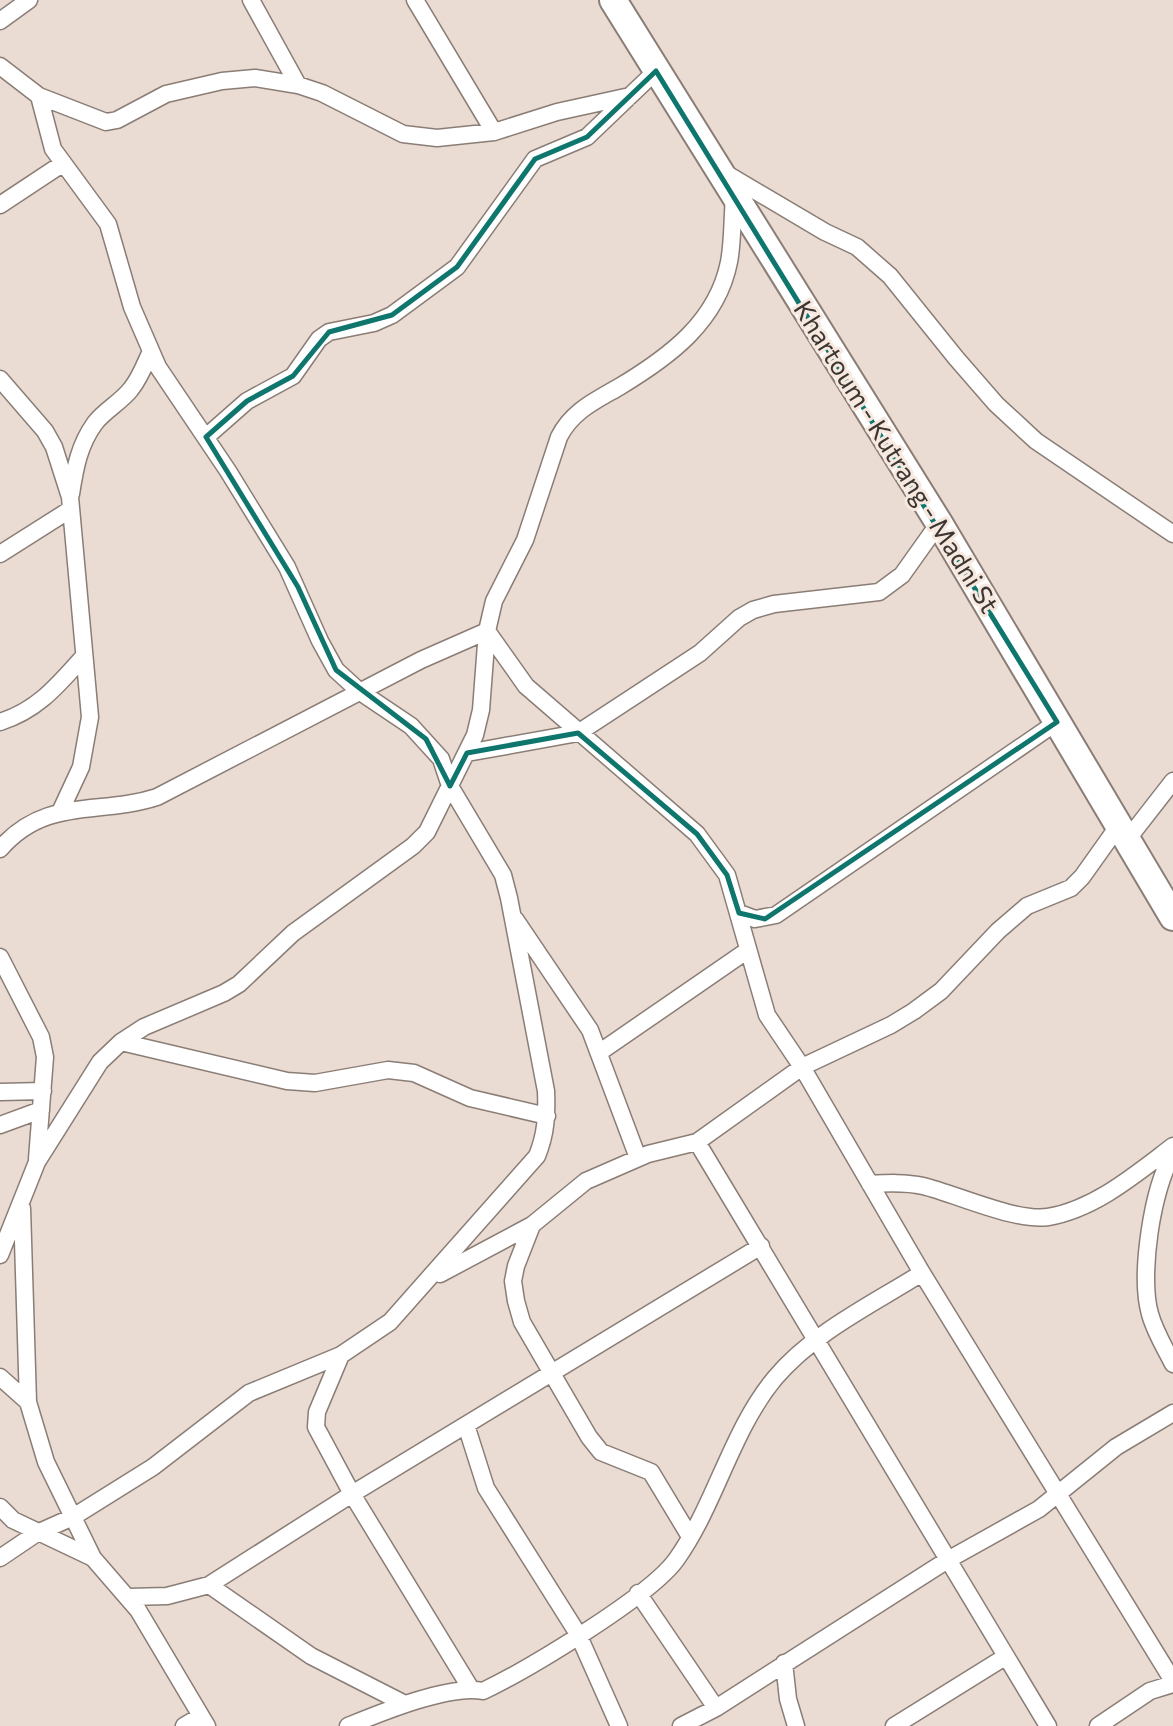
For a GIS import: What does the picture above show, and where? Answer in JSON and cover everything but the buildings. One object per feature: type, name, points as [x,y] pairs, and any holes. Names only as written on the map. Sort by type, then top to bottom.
[{"type":"highway","name":"Khartoum - Kutrang - Madni St","points":[[614,0],[939,523],[1173,917]]},
{"type":"street","points":[[0,21],[29,0]]},
{"type":"street","points":[[251,0],[298,85]]},
{"type":"street","points":[[415,0],[494,132]]},
{"type":"street","points":[[0,66],[39,96],[106,122],[117,120],[166,94],[222,80],[255,78],[298,85],[322,93],[403,134],[437,138],[494,132],[557,112],[629,96]]},
{"type":"street","points":[[206,437],[247,401],[293,376],[319,339],[329,332],[374,323],[392,315],[457,267],[536,159],[587,137],[656,71]]},
{"type":"street","points":[[0,1558],[37,1533],[73,1517],[153,1467],[249,1394],[341,1355],[390,1322],[431,1279],[537,1156],[545,1138],[547,1116],[546,1091],[503,875],[450,786],[442,760],[426,739],[359,691],[337,670],[320,640],[298,587],[206,437],[168,384],[132,307],[108,224],[99,208],[62,164],[53,149],[39,96]]},
{"type":"street","points":[[0,205],[62,164]]},
{"type":"street","points":[[716,167],[825,232],[857,247],[890,276],[980,386],[1035,440],[1173,534]]},
{"type":"street","points":[[0,1255],[37,1162],[100,1062],[121,1042],[144,1027],[239,984],[293,933],[413,846],[427,832],[475,735],[481,710],[487,631],[494,601],[521,551],[566,422],[578,411],[651,368],[678,346],[714,304],[729,262],[734,195]]},
{"type":"street","points":[[0,554],[71,503],[78,455],[85,439],[97,421],[130,391],[151,351]]},
{"type":"street","points":[[1,382],[44,431],[54,447],[71,503],[90,717],[87,744],[61,810]]},
{"type":"street","points":[[467,752],[578,733],[699,653],[739,618],[753,610],[774,604],[879,592],[891,586],[939,523]]},
{"type":"street","points":[[0,849],[20,832],[61,810],[132,805],[157,797],[359,691],[487,631]]},
{"type":"street","points":[[487,631],[526,686],[697,834],[727,875],[766,1015],[802,1067],[922,1273],[1173,1683],[1150,1691],[1098,1726]]},
{"type":"street","points":[[0,722],[26,712],[46,699],[84,656]]},
{"type":"street","points":[[739,912],[755,919],[776,915],[1057,722]]},
{"type":"street","points":[[431,1279],[532,1225],[586,1181],[638,1158],[697,1142],[802,1067],[891,1025],[941,991],[998,931],[1027,906],[1071,888],[1173,781]]},
{"type":"street","points":[[512,914],[575,1004],[600,1052],[638,1158]]},
{"type":"street","points":[[600,1052],[748,950]]},
{"type":"street","points":[[0,957],[41,1037],[45,1057],[37,1162]]},
{"type":"street","points":[[121,1042],[287,1081],[315,1083],[388,1070],[414,1073],[470,1098],[547,1116]]},
{"type":"street","points":[[0,1091],[43,1091]]},
{"type":"street","points":[[0,1125],[41,1110]]},
{"type":"street","points":[[697,1142],[817,1338],[946,1561],[1048,1726]]},
{"type":"street","points":[[870,1184],[921,1185],[1028,1217],[1048,1217],[1080,1207],[1106,1193],[1173,1146]]},
{"type":"street","points":[[1173,1154],[1160,1188],[1145,1287],[1150,1315],[1173,1364]]},
{"type":"street","points":[[22,1202],[28,1402],[46,1462],[93,1558],[129,1597],[204,1721],[184,1726]]},
{"type":"street","points":[[532,1225],[516,1266],[514,1291],[522,1322],[601,1452],[651,1472],[689,1535]]},
{"type":"street","points":[[129,1597],[167,1596],[209,1585],[352,1494],[761,1247]]},
{"type":"street","points":[[348,1726],[405,1704],[471,1689],[483,1691],[578,1634],[655,1582],[676,1560],[753,1411],[774,1380],[817,1338],[922,1273]]},
{"type":"street","points":[[341,1355],[317,1412],[316,1427],[352,1494],[471,1689]]},
{"type":"street","points":[[0,1377],[28,1402]]},
{"type":"street","points":[[681,1726],[716,1708],[946,1561],[1039,1509],[1116,1447],[1173,1413]]},
{"type":"street","points":[[466,1425],[486,1488],[578,1634],[619,1726]]},
{"type":"street","points":[[0,1507],[13,1521],[93,1558]]},
{"type":"street","points":[[209,1585],[311,1656],[405,1704]]},
{"type":"street","points":[[638,1594],[716,1708]]},
{"type":"street","points":[[894,1726],[1005,1657]]},
{"type":"street","points":[[784,1663],[788,1699],[796,1726]]},
{"type":"highlighted area","points":[[656,71],[1057,722],[765,919],[739,913],[727,875],[697,834],[578,733],[467,753],[450,786],[426,739],[336,670],[298,587],[206,437],[247,401],[293,376],[329,332],[392,315],[457,267],[535,159],[587,137]]}]
